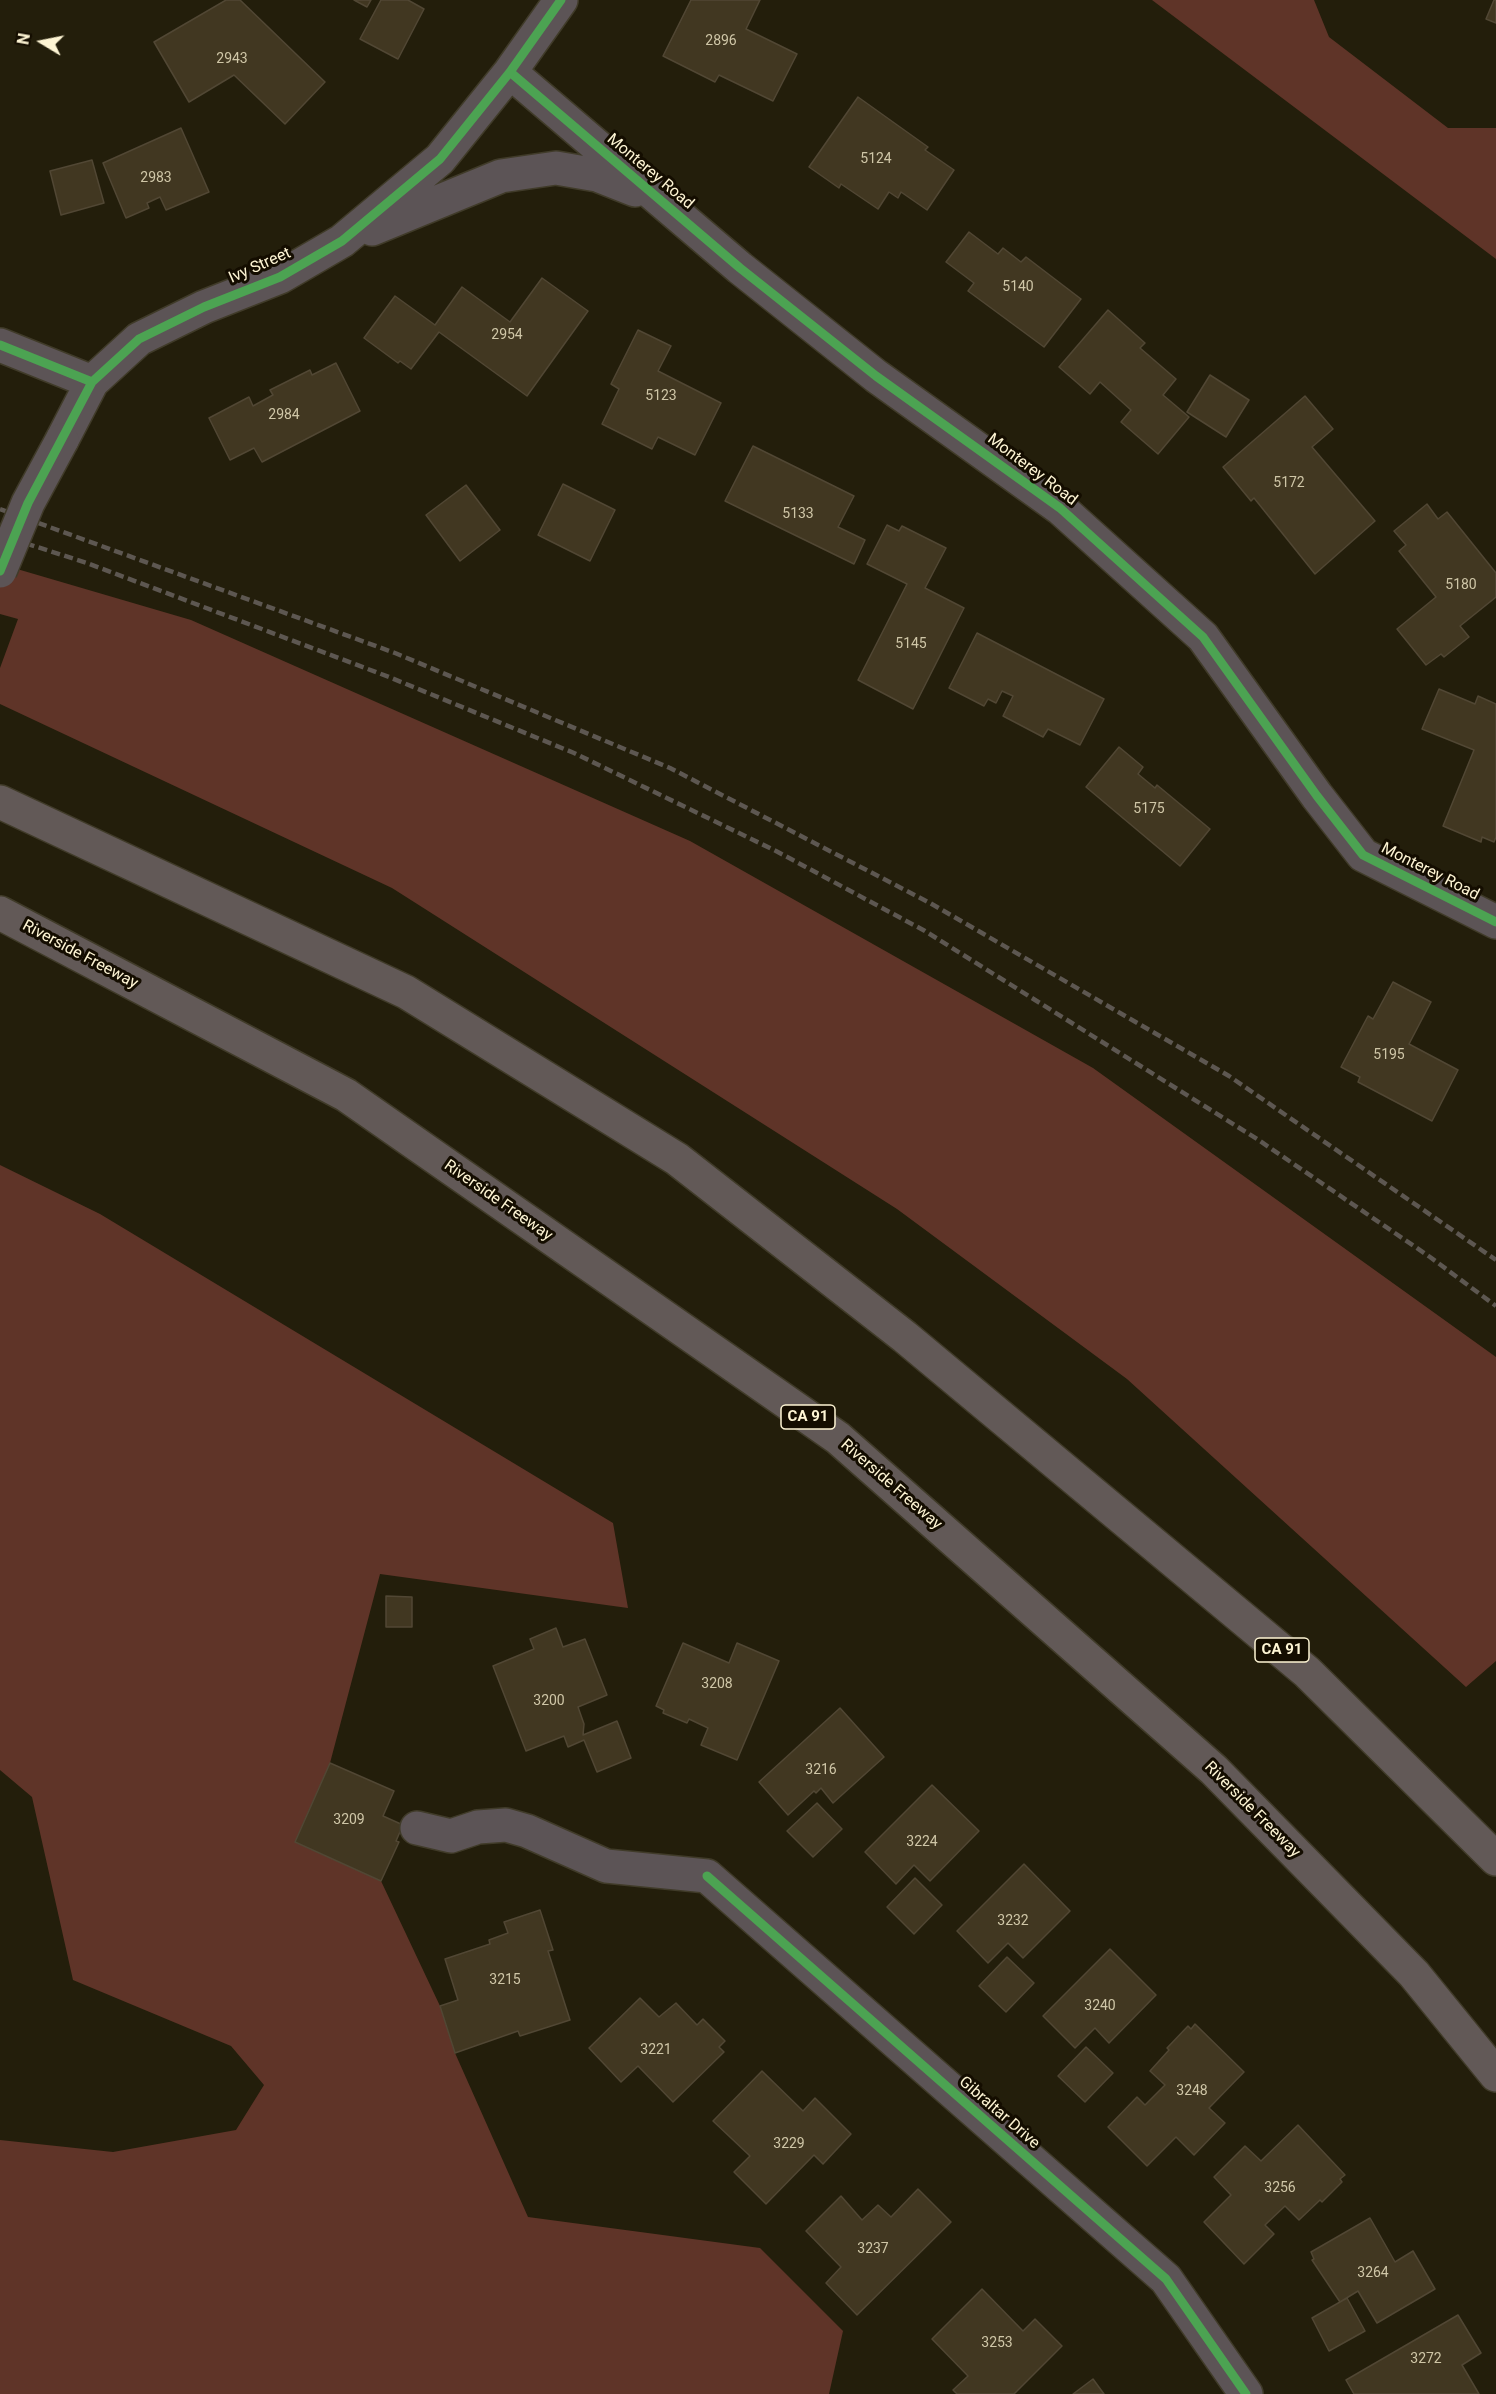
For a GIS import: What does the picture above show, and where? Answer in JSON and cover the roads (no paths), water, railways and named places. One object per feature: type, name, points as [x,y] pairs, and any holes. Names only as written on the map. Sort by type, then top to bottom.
[{"type":"highway","name":"CA 91","points":[[0,802],[406,992],[677,1159],[905,1337],[1308,1672],[1496,1859]]},
{"type":"highway","name":"Riverside Freeway","points":[[0,913],[346,1095],[838,1438],[1214,1770],[1414,1974],[1496,2075]]},
{"type":"street","name":"Ivy Street","points":[[0,571],[28,503],[92,382],[139,339],[204,307],[280,277],[342,241],[440,159],[510,72],[561,0]]},
{"type":"street","name":"Monterey Road","points":[[510,72],[740,268],[876,376],[1060,508],[1203,637],[1317,796],[1364,855],[1496,922]]},
{"type":"street","points":[[342,241],[501,176],[556,168],[597,175],[657,198]]},
{"type":"street","points":[[0,345],[92,382]]},
{"type":"street","name":"Gibraltar Drive","points":[[417,1828],[451,1836],[478,1827],[506,1825],[606,1866],[707,1876],[1166,2279],[1246,2394]]},
{"type":"railway","points":[[0,509],[395,653],[670,768],[930,903],[1229,1076],[1496,1260]]},
{"type":"railway","points":[[0,535],[87,563],[389,677],[574,753],[776,851],[925,931],[1257,1139],[1430,1257],[1496,1306]]}]
